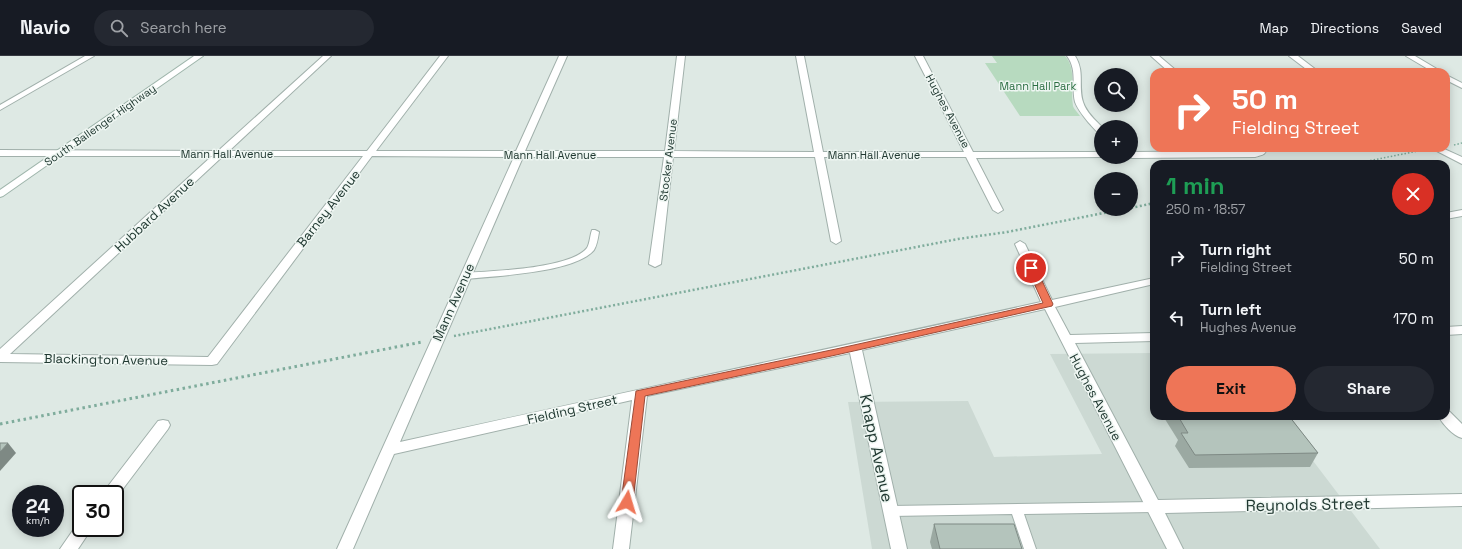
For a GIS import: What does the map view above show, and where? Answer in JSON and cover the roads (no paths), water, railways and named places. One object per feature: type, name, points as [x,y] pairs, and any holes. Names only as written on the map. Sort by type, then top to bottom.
[{"type":"street","points":[[0,108],[90,56]]},
{"type":"street","name":"South Ballenger Highway","points":[[0,194],[199,56]]},
{"type":"street","name":"Hubbard Avenue","points":[[0,357],[327,56]]},
{"type":"street","name":"Barney Avenue","points":[[212,361],[444,56]]},
{"type":"street","name":"Mann Avenue","points":[[344,549],[563,56]]},
{"type":"street","name":"Stocker Avenue","points":[[655,264],[681,56]]},
{"type":"street","points":[[800,56],[818,155],[836,241]]},
{"type":"street","name":"Hughes Avenue","points":[[919,56],[998,210]]},
{"type":"street","points":[[1071,56],[1078,68],[1079,100],[1082,107],[1094,122]]},
{"type":"street","points":[[1155,56],[1169,68]]},
{"type":"street","points":[[1293,56],[1310,68]]},
{"type":"street","points":[[1410,56],[1431,68]]},
{"type":"street","points":[[1450,79],[1462,86]]},
{"type":"street","points":[[1138,155],[1239,155],[1255,154],[1258,152]]},
{"type":"street","points":[[1440,152],[1462,161]]},
{"type":"street","name":"Mann Hall Avenue","points":[[0,153],[369,155],[1094,155]]},
{"type":"street","points":[[1450,215],[1462,213]]},
{"type":"street","name":"Hughes Avenue","points":[[1020,244],[1048,304],[1175,549]]},
{"type":"street","name":"Fielding Street","points":[[388,450],[640,393],[855,348],[1150,282]]},
{"type":"street","points":[[1450,331],[1462,330]]},
{"type":"street","points":[[1066,339],[1150,337]]},
{"type":"street","name":"Knapp Avenue","points":[[855,348],[899,549]]},
{"type":"street","name":"Blackington Avenue","points":[[0,357],[212,361]]},
{"type":"street","points":[[621,549],[640,393]]},
{"type":"street","points":[[1449,420],[1462,433]]},
{"type":"street","points":[[117,485],[163,425]]},
{"type":"street","name":"Reynolds Street","points":[[1154,507],[1462,500]]},
{"type":"street","points":[[68,549],[77,537]]},
{"type":"lane","points":[[465,276],[556,265],[580,258],[591,249],[595,232]]},
{"type":"lane","points":[[891,511],[1154,507]]},
{"type":"lane","points":[[1016,509],[1030,549]]},
{"type":"park label","name":"Mann Hall Park","points":[[1038,86]]}]
